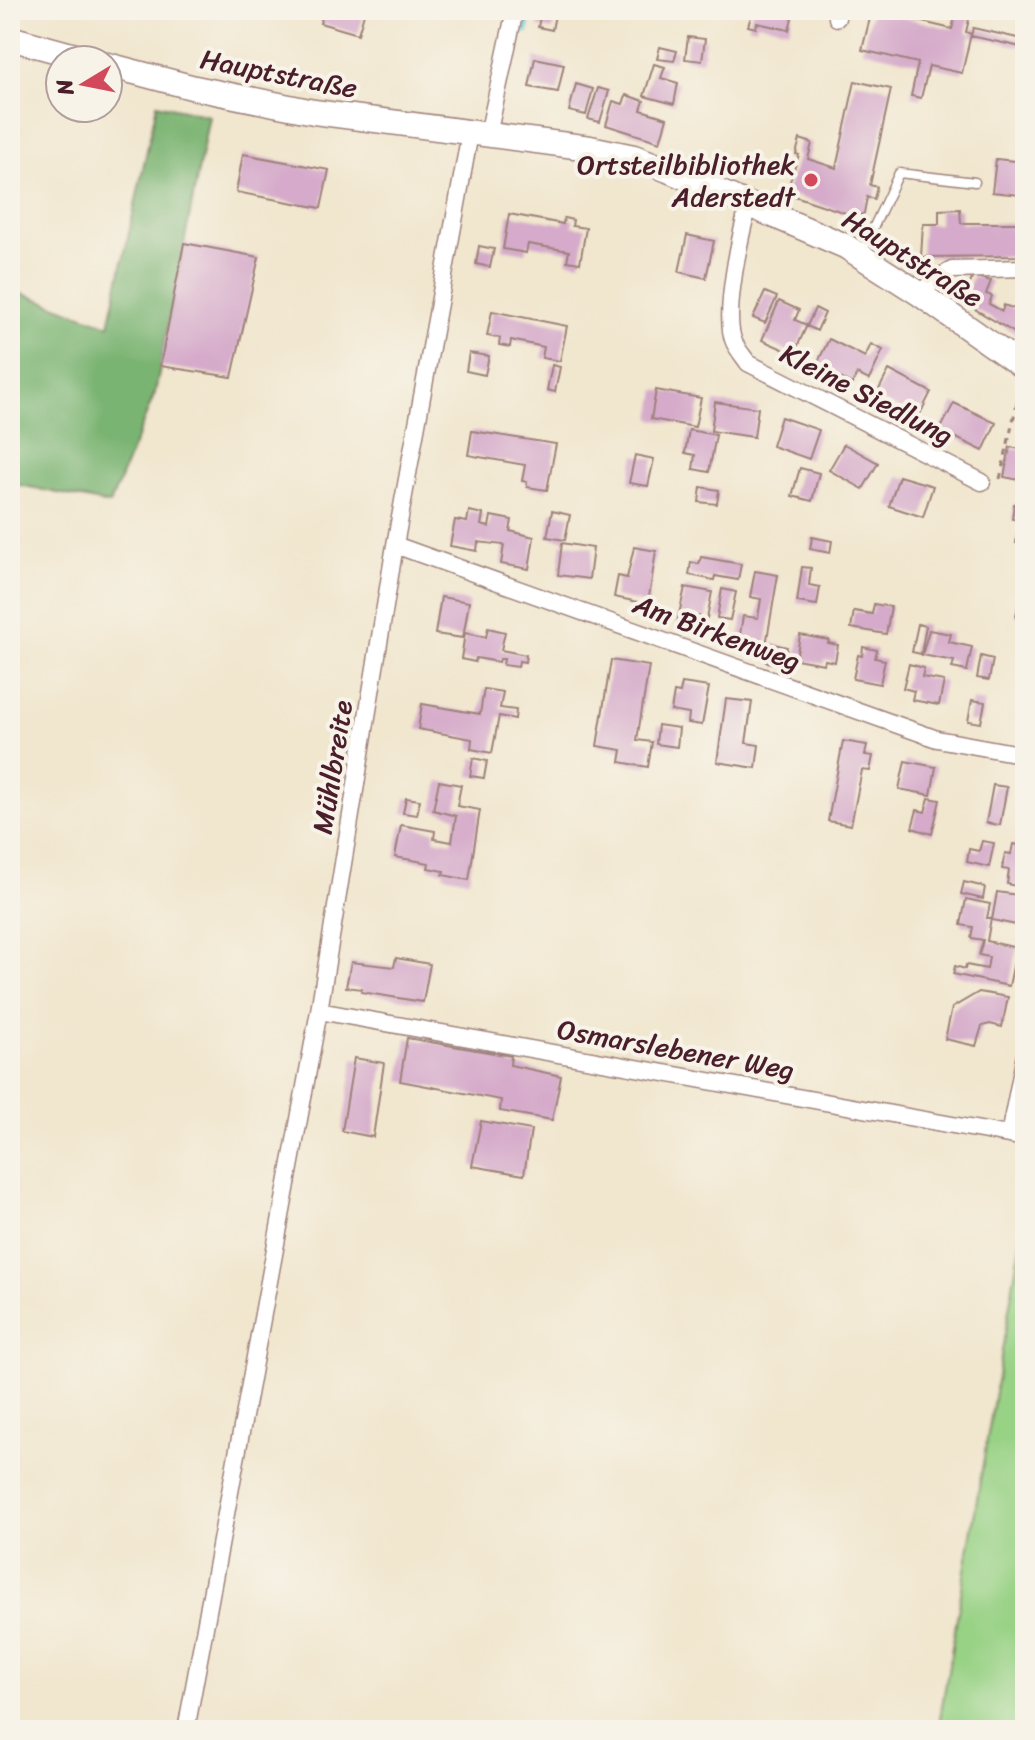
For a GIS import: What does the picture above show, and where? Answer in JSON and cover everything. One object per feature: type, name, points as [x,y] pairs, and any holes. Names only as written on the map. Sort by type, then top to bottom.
[{"type":"main road","points":[[10,38],[44,47]]},
{"type":"main road","name":"Hauptstraße","points":[[124,69],[244,100],[634,157],[749,203],[861,255],[1025,368]]},
{"type":"street","points":[[479,134],[515,10]]},
{"type":"street","name":"Mühlbreite","points":[[186,1730],[319,1011],[395,545],[479,134]]},
{"type":"street","name":"Kleine Siedlung","points":[[749,203],[740,237],[731,312],[733,340],[748,363],[982,482]]},
{"type":"street","points":[[920,294],[935,279],[952,270],[1025,268]]},
{"type":"street","name":"Am Birkenweg","points":[[395,545],[937,739],[1025,755]]},
{"type":"street","name":"Osmarslebener Weg","points":[[319,1011],[1017,1136]]},
{"type":"street","points":[[1017,1136],[1025,1055]]},
{"type":"lane","points":[[861,255],[899,173],[975,182]]},
{"type":"path","points":[[982,482],[999,485],[1019,394],[1025,392]]},
{"type":"green space","points":[[157,104],[209,116],[155,393],[110,504],[10,483],[10,289],[109,325]]},
{"type":"green space","points":[[1025,1215],[1025,1730],[938,1730]]},
{"type":"building","points":[[324,10],[365,10],[358,34],[320,23]]},
{"type":"building","points":[[753,10],[794,10],[789,30],[757,23],[756,28],[748,26]]},
{"type":"building","points":[[872,10],[952,29],[955,17],[922,10],[956,10],[955,14],[962,16],[964,10],[971,11],[966,32],[971,34],[962,73],[929,66],[921,98],[911,96],[918,63],[862,50]]},
{"type":"building","points":[[541,12],[555,15],[552,30],[538,27]]},
{"type":"building","points":[[973,28],[1022,39],[1021,47],[971,36]]},
{"type":"building","points":[[688,37],[705,39],[702,61],[685,59]]},
{"type":"building","points":[[660,47],[677,51],[674,61],[657,59]]},
{"type":"building","points":[[535,58],[564,64],[558,92],[529,87]]},
{"type":"building","points":[[654,64],[665,67],[661,78],[678,83],[674,104],[644,96]]},
{"type":"building","points":[[855,81],[891,89],[870,185],[877,187],[874,199],[867,197],[864,213],[857,217],[786,193],[799,155],[796,154],[800,139],[812,143],[808,159],[836,168]]},
{"type":"building","points":[[576,84],[593,89],[586,115],[569,111]]},
{"type":"building","points":[[598,88],[609,91],[600,122],[588,119]]},
{"type":"building","points":[[626,95],[644,101],[641,110],[667,118],[660,142],[606,125],[613,101],[623,104]]},
{"type":"building","points":[[243,154],[329,170],[321,208],[236,192]]},
{"type":"building","points":[[996,159],[1024,162],[1020,195],[992,192]]},
{"type":"building","points":[[960,209],[961,223],[1019,223],[1019,256],[921,257],[923,224],[939,224],[939,210]]},
{"type":"building","points":[[509,214],[563,224],[564,218],[573,220],[572,226],[586,228],[580,263],[567,261],[569,251],[528,244],[526,253],[503,249]]},
{"type":"building","points":[[687,235],[714,241],[706,278],[679,272]]},
{"type":"building","points":[[184,243],[259,257],[232,377],[160,366]]},
{"type":"building","points":[[479,246],[494,249],[490,267],[476,264]]},
{"type":"building","points":[[973,276],[991,281],[986,294],[992,296],[989,304],[1002,311],[1004,305],[1015,309],[1025,284],[1025,339],[963,302]]},
{"type":"building","points":[[765,292],[777,297],[765,323],[753,318]]},
{"type":"building","points":[[779,301],[799,310],[795,320],[807,325],[794,354],[762,340]]},
{"type":"building","points":[[815,308],[825,313],[817,331],[807,326]]},
{"type":"building","points":[[492,311],[567,326],[560,361],[542,358],[544,347],[511,340],[510,347],[499,345],[500,338],[487,336]]},
{"type":"building","points":[[829,339],[865,357],[871,344],[883,350],[869,380],[857,374],[852,384],[816,366]]},
{"type":"building","points":[[469,353],[489,356],[485,375],[466,371]]},
{"type":"building","points":[[552,365],[560,367],[555,392],[547,390]]},
{"type":"building","points":[[889,370],[931,392],[918,418],[875,397]]},
{"type":"building","points":[[656,390],[701,398],[695,427],[651,419]]},
{"type":"building","points":[[715,402],[758,408],[754,437],[711,431]]},
{"type":"building","points":[[954,403],[996,423],[983,451],[940,430]]},
{"type":"building","points":[[781,417],[819,430],[809,459],[772,446]]},
{"type":"building","points":[[689,430],[716,435],[709,472],[693,469],[695,455],[685,453]]},
{"type":"building","points":[[472,431],[556,444],[547,490],[527,487],[527,482],[522,481],[525,465],[468,455]]},
{"type":"building","points":[[844,444],[878,463],[863,489],[829,470]]},
{"type":"building","points":[[1010,447],[1025,450],[1025,481],[1004,477]]},
{"type":"building","points":[[635,455],[654,459],[648,486],[629,483]]},
{"type":"building","points":[[800,468],[819,473],[812,501],[792,496]]},
{"type":"building","points":[[899,476],[933,486],[923,517],[889,506]]},
{"type":"building","points":[[701,487],[719,490],[717,504],[699,502]]},
{"type":"building","points":[[1014,504],[1025,506],[1025,544],[1016,543],[1020,520],[1012,519]]},
{"type":"building","points":[[469,511],[483,514],[481,525],[489,527],[491,516],[512,520],[510,531],[534,537],[529,569],[501,564],[504,545],[478,542],[477,551],[450,546],[455,520],[467,522]]},
{"type":"building","points":[[552,511],[570,515],[565,540],[547,537]]},
{"type":"building","points":[[812,537],[832,541],[830,553],[810,549]]},
{"type":"building","points":[[562,543],[593,548],[589,579],[558,575]]},
{"type":"building","points":[[634,547],[656,551],[648,604],[614,597],[618,576],[627,578]]},
{"type":"building","points":[[701,557],[741,564],[738,580],[715,576],[714,580],[689,575],[691,562],[699,564]]},
{"type":"building","points":[[802,567],[811,568],[809,585],[820,587],[817,605],[797,602]]},
{"type":"building","points":[[755,571],[778,575],[766,645],[739,640],[743,616],[758,618],[761,599],[750,597]]},
{"type":"building","points":[[1025,577],[1025,618],[1016,617]]},
{"type":"building","points":[[685,587],[712,592],[707,618],[692,615],[690,626],[677,624]]},
{"type":"building","points":[[722,589],[736,592],[730,620],[717,618]]},
{"type":"building","points":[[441,597],[469,602],[463,638],[435,634]]},
{"type":"building","points":[[874,604],[891,607],[886,634],[851,628],[854,611],[872,614]]},
{"type":"building","points":[[918,624],[926,626],[921,654],[912,652]]},
{"type":"building","points":[[488,628],[505,632],[501,650],[526,655],[525,662],[519,661],[518,667],[503,665],[504,659],[499,662],[476,658],[475,662],[461,659],[465,633],[486,637]]},
{"type":"building","points":[[929,630],[951,634],[949,642],[972,647],[967,671],[952,668],[954,661],[922,655]]},
{"type":"building","points":[[800,635],[829,640],[828,643],[838,645],[835,662],[825,660],[824,664],[796,659]]},
{"type":"building","points":[[769,643],[787,647],[783,665],[766,662]]},
{"type":"building","points":[[863,647],[877,650],[875,658],[885,660],[880,684],[853,679]]},
{"type":"building","points":[[981,656],[993,659],[989,680],[977,678]]},
{"type":"building","points":[[611,660],[649,666],[637,740],[652,742],[648,767],[620,762],[622,750],[597,746]]},
{"type":"building","points":[[909,664],[924,668],[922,677],[944,681],[939,705],[912,700],[914,691],[903,688]]},
{"type":"building","points":[[682,683],[709,687],[702,725],[688,723],[689,714],[671,711],[674,692],[680,693]]},
{"type":"building","points":[[484,689],[503,692],[500,708],[516,710],[515,719],[499,716],[492,753],[471,749],[472,739],[418,729],[422,704],[480,714]]},
{"type":"building","points":[[726,699],[752,702],[746,743],[759,745],[756,768],[717,762]]},
{"type":"building","points":[[972,700],[985,702],[981,723],[968,721]]},
{"type":"building","points":[[658,725],[679,728],[677,747],[656,744]]},
{"type":"building","points":[[843,741],[867,745],[865,755],[873,756],[870,771],[862,770],[851,825],[828,821]]},
{"type":"building","points":[[473,758],[487,761],[484,778],[470,776]]},
{"type":"building","points":[[905,761],[936,767],[931,795],[899,789]]},
{"type":"building","points":[[439,781],[461,785],[457,806],[480,810],[469,880],[443,875],[444,871],[428,868],[429,863],[395,857],[401,825],[435,831],[434,839],[452,842],[456,816],[433,810]]},
{"type":"building","points":[[993,785],[1007,787],[1000,825],[986,823]]},
{"type":"building","points":[[406,798],[420,800],[417,815],[403,813]]},
{"type":"building","points":[[929,798],[940,800],[932,834],[912,828],[917,810],[925,812]]},
{"type":"building","points":[[982,841],[994,843],[989,867],[967,862],[969,849],[979,851]]},
{"type":"building","points":[[1013,844],[1025,846],[1025,888],[1007,884],[1009,870],[1002,869],[1005,853],[1011,854]]},
{"type":"building","points":[[964,882],[985,887],[983,899],[961,894]]},
{"type":"building","points":[[997,892],[1025,896],[1021,926],[992,920]]},
{"type":"building","points":[[966,899],[990,904],[987,941],[1017,948],[1009,986],[953,974],[955,966],[987,969],[989,957],[979,955],[983,940],[971,938],[973,927],[961,925]]},
{"type":"building","points":[[396,958],[430,964],[423,1002],[346,987],[351,962],[394,967]]},
{"type":"building","points":[[979,992],[1008,997],[1002,1027],[982,1026],[976,1046],[945,1039],[952,1008]]},
{"type":"building","points":[[407,1038],[511,1056],[510,1065],[561,1076],[552,1120],[500,1111],[501,1100],[400,1081]]},
{"type":"building","points":[[354,1058],[384,1063],[373,1137],[342,1131]]},
{"type":"building","points":[[481,1121],[531,1130],[524,1175],[472,1166]]},
{"type":"waterway","points":[[526,31],[529,10]]},
{"type":"place","name":"Ortsteilbibliothek Aderstedt","points":[[811,180]]}]
